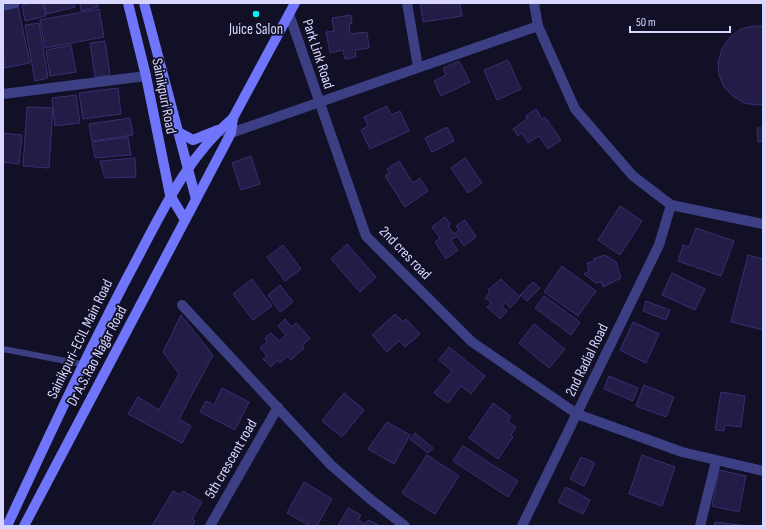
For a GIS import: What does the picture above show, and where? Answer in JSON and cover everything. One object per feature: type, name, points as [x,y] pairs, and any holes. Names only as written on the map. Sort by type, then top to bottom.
[{"type":"main road","name":"Sainikpuri Road","points":[[128,3],[146,76],[170,196]]},
{"type":"main road","name":"Sainikpuri Road","points":[[144,3],[187,170],[196,199]]},
{"type":"main road","points":[[178,132],[193,140],[219,130],[233,118],[295,3]]},
{"type":"main road","points":[[196,199],[231,134],[233,118]]},
{"type":"main road","name":"Sainikpuri-ECIL Main Road","points":[[7,526],[82,364],[170,196],[198,154],[219,130]]},
{"type":"main road","points":[[170,196],[186,220]]},
{"type":"main road","name":"Dr A.S.Rao Nagar Road","points":[[24,526],[196,199]]},
{"type":"street","points":[[3,6],[14,3]]},
{"type":"street","points":[[407,3],[418,67]]},
{"type":"street","points":[[534,3],[538,26],[575,109],[633,176],[672,205],[763,224]]},
{"type":"street","name":"Park Link Road","points":[[290,14],[319,103]]},
{"type":"street","points":[[219,130],[231,134],[538,26]]},
{"type":"street","points":[[3,94],[146,76]]},
{"type":"street","name":"2nd cres road","points":[[319,103],[366,236],[472,342],[577,414],[682,452],[763,471]]},
{"type":"street","name":"2nd Radial Road","points":[[522,526],[659,245],[672,205]]},
{"type":"street","points":[[182,305],[331,465],[370,499],[405,526]]},
{"type":"street","name":"5th crescent road","points":[[210,526],[278,407]]},
{"type":"street","points":[[700,526],[716,461]]},
{"type":"lane","points":[[3,349],[82,364]]},
{"type":"building","points":[[43,3],[46,16],[25,21],[22,5]]},
{"type":"building","points":[[44,3],[74,3],[75,7],[47,14]]},
{"type":"building","points":[[80,3],[98,3],[98,7],[81,11]]},
{"type":"building","points":[[420,3],[460,3],[462,16],[423,22]]},
{"type":"building","points":[[18,6],[30,63],[4,68],[3,9]]},
{"type":"building","points":[[99,9],[104,37],[45,48],[40,20]]},
{"type":"building","points":[[351,15],[352,23],[349,24],[350,34],[367,32],[369,48],[355,50],[356,57],[345,59],[343,50],[330,53],[326,32],[334,31],[332,18]]},
{"type":"building","points":[[39,23],[48,78],[35,81],[25,25]]},
{"type":"building","points":[[754,26],[763,26],[763,104],[756,105],[744,103],[733,96],[724,87],[719,75],[718,62],[722,49],[730,37],[741,29]]},
{"type":"building","points":[[105,41],[110,75],[95,77],[90,43]]},
{"type":"building","points":[[71,45],[76,72],[50,76],[46,50]]},
{"type":"building","points":[[508,60],[521,89],[497,100],[484,70]]},
{"type":"building","points":[[459,61],[470,82],[441,96],[434,81],[446,75],[443,68]]},
{"type":"building","points":[[118,88],[121,114],[83,119],[79,93]]},
{"type":"building","points":[[76,95],[80,123],[55,126],[52,98]]},
{"type":"building","points":[[387,106],[391,115],[400,111],[409,131],[370,149],[361,130],[368,126],[364,117]]},
{"type":"building","points":[[27,107],[53,108],[49,168],[23,166]]},
{"type":"building","points":[[536,109],[542,119],[545,117],[561,140],[548,149],[539,136],[528,143],[522,133],[518,136],[513,129],[527,119],[526,116]]},
{"type":"building","points":[[130,118],[133,135],[92,141],[89,124]]},
{"type":"building","points":[[447,127],[454,141],[432,152],[425,138]]},
{"type":"building","points":[[757,128],[763,128],[763,141],[758,142]]},
{"type":"building","points":[[3,133],[22,135],[19,164],[3,162]]},
{"type":"building","points":[[128,137],[131,155],[95,158],[92,142]]},
{"type":"building","points":[[251,156],[260,184],[241,190],[232,163]]},
{"type":"building","points":[[135,158],[136,177],[105,178],[100,161]]},
{"type":"building","points":[[465,158],[482,183],[468,193],[451,168]]},
{"type":"building","points":[[399,161],[413,183],[420,178],[428,191],[405,207],[385,176],[390,173],[387,169]]},
{"type":"building","points":[[620,206],[642,221],[620,255],[598,240]]},
{"type":"building","points":[[445,217],[450,224],[448,226],[454,234],[459,230],[456,226],[465,220],[476,237],[464,246],[457,236],[451,240],[458,250],[446,259],[435,242],[440,238],[432,227]]},
{"type":"building","points":[[696,228],[734,241],[721,276],[678,261],[683,245],[689,247]]},
{"type":"building","points":[[347,244],[376,277],[360,292],[331,259]]},
{"type":"building","points":[[283,245],[301,269],[285,281],[267,257]]},
{"type":"building","points":[[605,255],[616,262],[621,278],[603,287],[602,282],[596,283],[584,274],[589,271],[587,263],[595,261],[593,259]]},
{"type":"building","points":[[748,255],[763,259],[763,330],[731,322]]},
{"type":"building","points":[[562,266],[596,291],[578,316],[544,292]]},
{"type":"building","points":[[672,273],[705,289],[695,310],[662,295]]},
{"type":"building","points":[[252,279],[272,306],[253,320],[233,294]]},
{"type":"building","points":[[501,279],[520,297],[510,308],[505,302],[502,306],[507,311],[500,319],[487,307],[491,303],[485,298],[490,292],[488,290]]},
{"type":"building","points":[[533,282],[540,288],[527,301],[520,295]]},
{"type":"building","points":[[280,285],[293,302],[280,312],[268,295]]},
{"type":"building","points":[[544,296],[580,322],[571,335],[535,308]]},
{"type":"building","points":[[646,301],[670,310],[666,320],[643,311]]},
{"type":"building","points":[[395,314],[403,322],[406,319],[420,334],[405,347],[399,341],[387,352],[372,335]]},
{"type":"building","points":[[181,315],[213,355],[179,419],[191,426],[182,443],[128,414],[138,397],[159,410],[179,374],[163,352]]},
{"type":"building","points":[[285,319],[292,327],[296,323],[310,338],[302,346],[304,348],[291,360],[288,356],[280,363],[278,360],[271,367],[263,359],[267,356],[260,348],[267,342],[265,338],[271,333],[279,341],[286,335],[278,326]]},
{"type":"building","points":[[633,322],[659,334],[646,363],[620,350]]},
{"type":"building","points":[[534,324],[565,349],[549,368],[519,343]]},
{"type":"building","points":[[449,347],[485,376],[471,394],[461,386],[448,403],[434,393],[452,371],[439,360]]},
{"type":"building","points":[[609,376],[638,388],[633,401],[604,389]]},
{"type":"building","points":[[644,385],[674,397],[666,417],[636,406]]},
{"type":"building","points":[[222,388],[249,402],[235,430],[200,412],[206,401],[214,405]]},
{"type":"building","points":[[721,392],[745,396],[741,427],[725,425],[724,431],[715,430]]},
{"type":"building","points":[[344,393],[364,410],[342,437],[322,421]]},
{"type":"building","points":[[493,403],[511,416],[508,422],[516,427],[511,435],[513,437],[498,459],[469,438]]},
{"type":"building","points":[[387,422],[410,435],[394,464],[368,449]]},
{"type":"building","points":[[415,433],[433,448],[428,453],[410,439]]},
{"type":"building","points":[[463,446],[518,481],[508,497],[453,461]]},
{"type":"building","points":[[427,455],[459,476],[435,514],[402,493]]},
{"type":"building","points":[[642,455],[675,467],[662,506],[629,494]]},
{"type":"building","points":[[581,457],[595,463],[584,486],[570,479]]},
{"type":"building","points":[[719,470],[746,476],[739,512],[712,506]]},
{"type":"building","points":[[304,482],[332,499],[317,526],[310,526],[287,513]]},
{"type":"building","points":[[566,487],[590,500],[583,514],[558,502]]},
{"type":"building","points":[[173,491],[180,495],[183,491],[202,502],[192,519],[195,521],[192,526],[152,526]]},
{"type":"building","points":[[348,508],[361,515],[358,520],[365,524],[368,520],[380,526],[338,526]]},
{"type":"building","points":[[715,522],[749,526],[714,526]]},
{"type":"place","name":"Juice Salon","points":[[256,14]]}]
